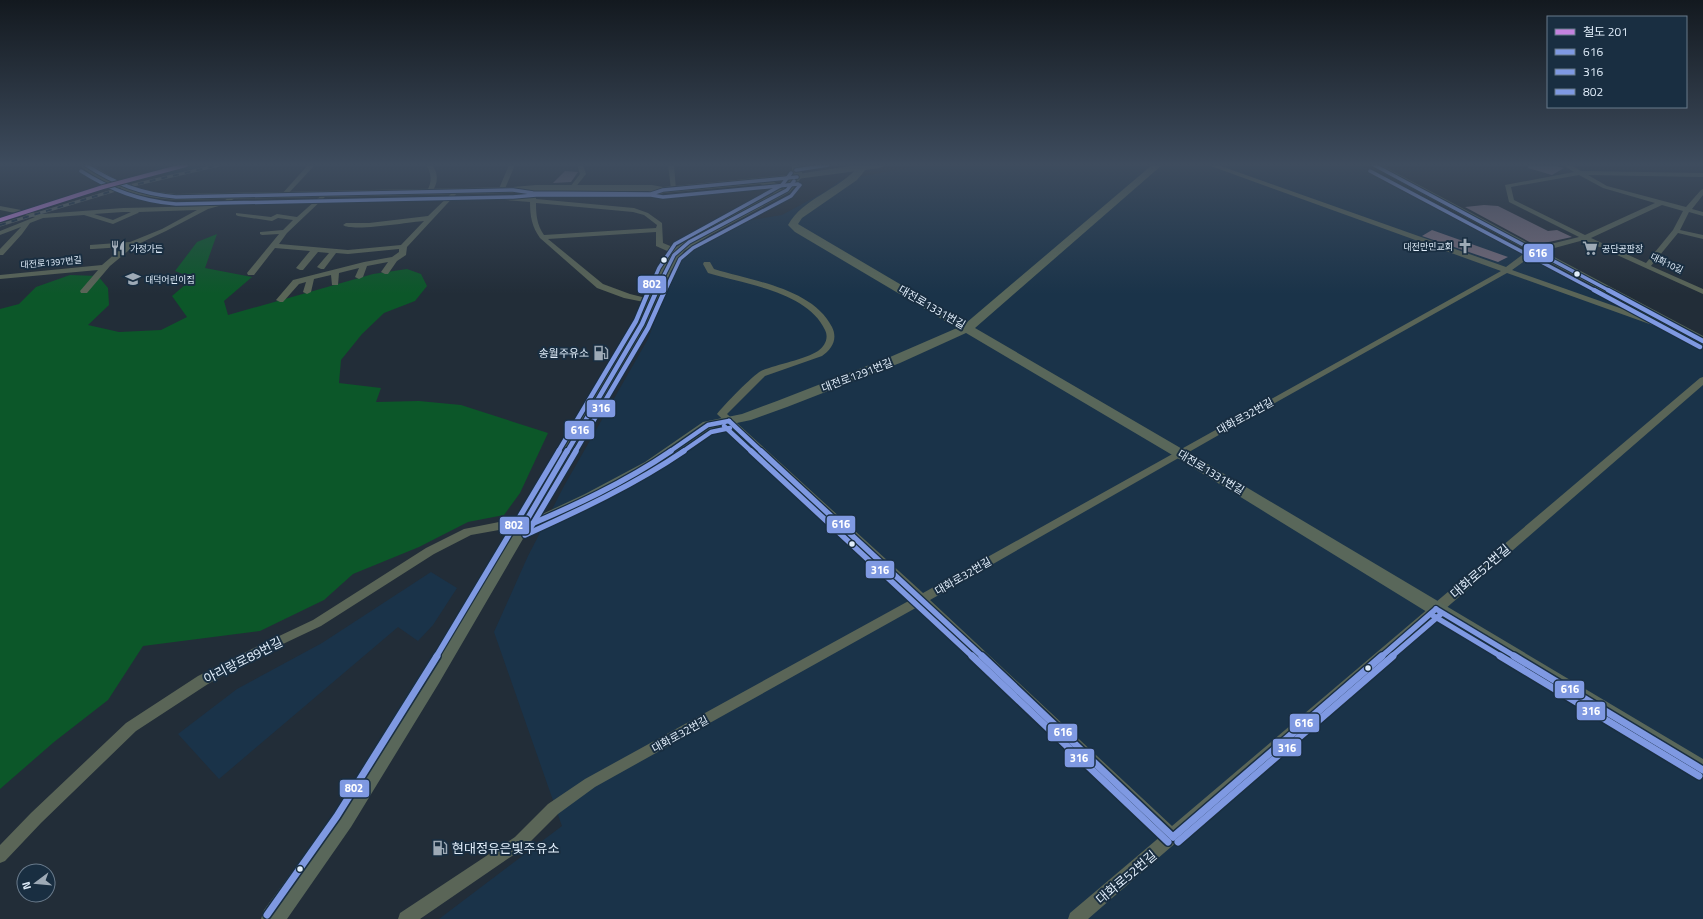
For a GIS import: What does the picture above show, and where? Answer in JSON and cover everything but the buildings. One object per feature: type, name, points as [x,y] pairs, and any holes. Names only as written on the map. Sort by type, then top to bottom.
[{"type":"street","points":[[0,208],[42,216],[84,212],[206,208]]},
{"type":"street","name":"대전로1397번길","points":[[93,247],[131,244],[157,234],[206,208]]},
{"type":"street","points":[[251,273],[273,246],[311,208]]},
{"type":"street","points":[[273,246],[348,252],[403,247],[440,208]]},
{"type":"street","points":[[617,208],[634,210],[656,220],[660,224],[659,244],[677,252]]},
{"type":"street","points":[[273,919],[351,807],[432,678],[642,324],[665,271],[677,252],[689,242],[753,208]]},
{"type":"street","name":"대전로1331번길","points":[[810,208],[798,216],[793,224],[799,230],[1179,453],[1703,770]]},
{"type":"street","name":"대전로1291번길","points":[[522,528],[591,498],[650,465],[708,425],[729,421],[782,404],[895,360],[968,328],[1108,208]]},
{"type":"street","points":[[1332,208],[1672,329],[1686,332]]},
{"type":"street","points":[[1453,208],[1703,341]]},
{"type":"street","name":"대화10길","points":[[1525,208],[1585,238],[1648,265],[1703,292]]},
{"type":"street","points":[[1533,251],[1585,238],[1650,208]]},
{"type":"street","points":[[1684,208],[1703,214]]},
{"type":"street","points":[[532,209],[536,228],[542,237],[590,279],[600,286],[627,296],[651,302]]},
{"type":"street","points":[[1689,209],[1703,209]]},
{"type":"street","points":[[1648,265],[1676,231],[1689,209]]},
{"type":"street","points":[[84,212],[113,222],[139,210]]},
{"type":"street","points":[[238,214],[272,219],[277,216],[299,219]]},
{"type":"street","points":[[0,233],[42,216]]},
{"type":"street","points":[[346,225],[368,225],[431,218]]},
{"type":"street","points":[[0,253],[20,233],[27,223]]},
{"type":"street","points":[[542,237],[660,230]]},
{"type":"street","points":[[1676,231],[1703,237]]},
{"type":"street","points":[[262,233],[286,232]]},
{"type":"street","name":"대전로1397번길","points":[[84,291],[105,267],[131,244]]},
{"type":"street","points":[[384,272],[394,259],[403,253],[403,247]]},
{"type":"street","points":[[300,268],[316,249]]},
{"type":"street","points":[[321,267],[334,251]]},
{"type":"street","name":"대화로32번길","points":[[406,919],[520,842],[553,809],[590,783],[922,599],[1179,453],[1507,270],[1533,251]]},
{"type":"street","points":[[280,300],[296,282],[364,264],[394,259]]},
{"type":"street","points":[[359,277],[364,264]]},
{"type":"street","points":[[707,264],[711,271],[784,292],[806,304],[820,314],[828,324],[831,334],[826,350],[819,354],[762,374],[722,414],[922,599],[1173,837]]},
{"type":"street","name":"대전로1397번길","points":[[0,277],[105,267]]},
{"type":"street","points":[[335,272],[335,283]]},
{"type":"street","points":[[307,292],[310,278]]},
{"type":"street","name":"대화로52번길","points":[[1076,919],[1703,380]]},
{"type":"street","name":"아리랑로89번길","points":[[0,856],[36,818],[131,727],[204,680],[262,649],[317,623],[430,551],[468,532],[499,526],[522,528]]},
{"type":"shaded area","points":[[795,208],[1440,208],[1703,350],[1703,919],[439,919],[562,826],[494,632],[528,556],[564,486],[648,339],[673,273],[687,252],[745,221],[782,215]]},
{"type":"shaded area","points":[[431,572],[457,588],[433,625],[418,641],[398,627],[219,779],[178,734],[237,689],[322,643]]},
{"type":"green space","points":[[217,234],[205,268],[252,277],[224,301],[228,315],[373,274],[407,269],[421,274],[427,286],[415,301],[384,313],[362,334],[341,360],[339,383],[381,388],[376,402],[419,401],[461,405],[548,433],[520,493],[504,515],[468,522],[419,547],[353,574],[324,600],[260,631],[143,646],[108,700],[54,742],[0,789],[0,309],[19,304],[36,287],[70,275],[98,276],[108,288],[109,305],[88,325],[119,332],[161,330],[187,317],[172,296],[193,278],[175,271],[197,242]]},
{"type":"railway","points":[[0,225],[57,208]]},
{"type":"rail line","name":"201","points":[[0,220],[38,208]]},
{"type":"transit line","name":"802","points":[[267,915],[337,816],[426,674],[636,321],[659,268],[675,244],[739,208]]},
{"type":"transit line","name":"616","points":[[522,528],[642,324],[665,271],[674,255],[689,242],[753,208]]},
{"type":"transit line","name":"316","points":[[528,532],[648,328],[680,259],[693,248],[769,208]]},
{"type":"transit line","name":"316","points":[[1439,208],[1700,347]]},
{"type":"transit line","name":"616","points":[[1454,208],[1703,341]]},
{"type":"transit line","name":"616","points":[[729,421],[922,599],[1173,837]]},
{"type":"transit line","name":"616","points":[[522,528],[591,498],[650,465],[708,425],[729,421]]},
{"type":"transit line","name":"316","points":[[724,426],[917,604],[1168,842]]},
{"type":"transit line","name":"316","points":[[525,535],[594,504],[654,471],[711,432],[730,428]]},
{"type":"transit line","name":"616","points":[[1436,609],[1703,770]]},
{"type":"transit line","name":"616","points":[[1173,837],[1436,609]]},
{"type":"transit line","name":"316","points":[[1178,842],[1441,614]]},
{"type":"transit line","name":"316","points":[[1432,615],[1699,776]]},
{"type":"place","name":"대전만민교회","points":[[1465,246]]},
{"type":"place","name":"가정가든","points":[[118,248]]},
{"type":"place","name":"공단공판장","points":[[1590,248]]},
{"type":"place","name":"대덕어린이집","points":[[133,279]]},
{"type":"place","name":"송월주유소","points":[[601,353]]},
{"type":"place","name":"현대정유은빛주유소","points":[[440,848]]}]
